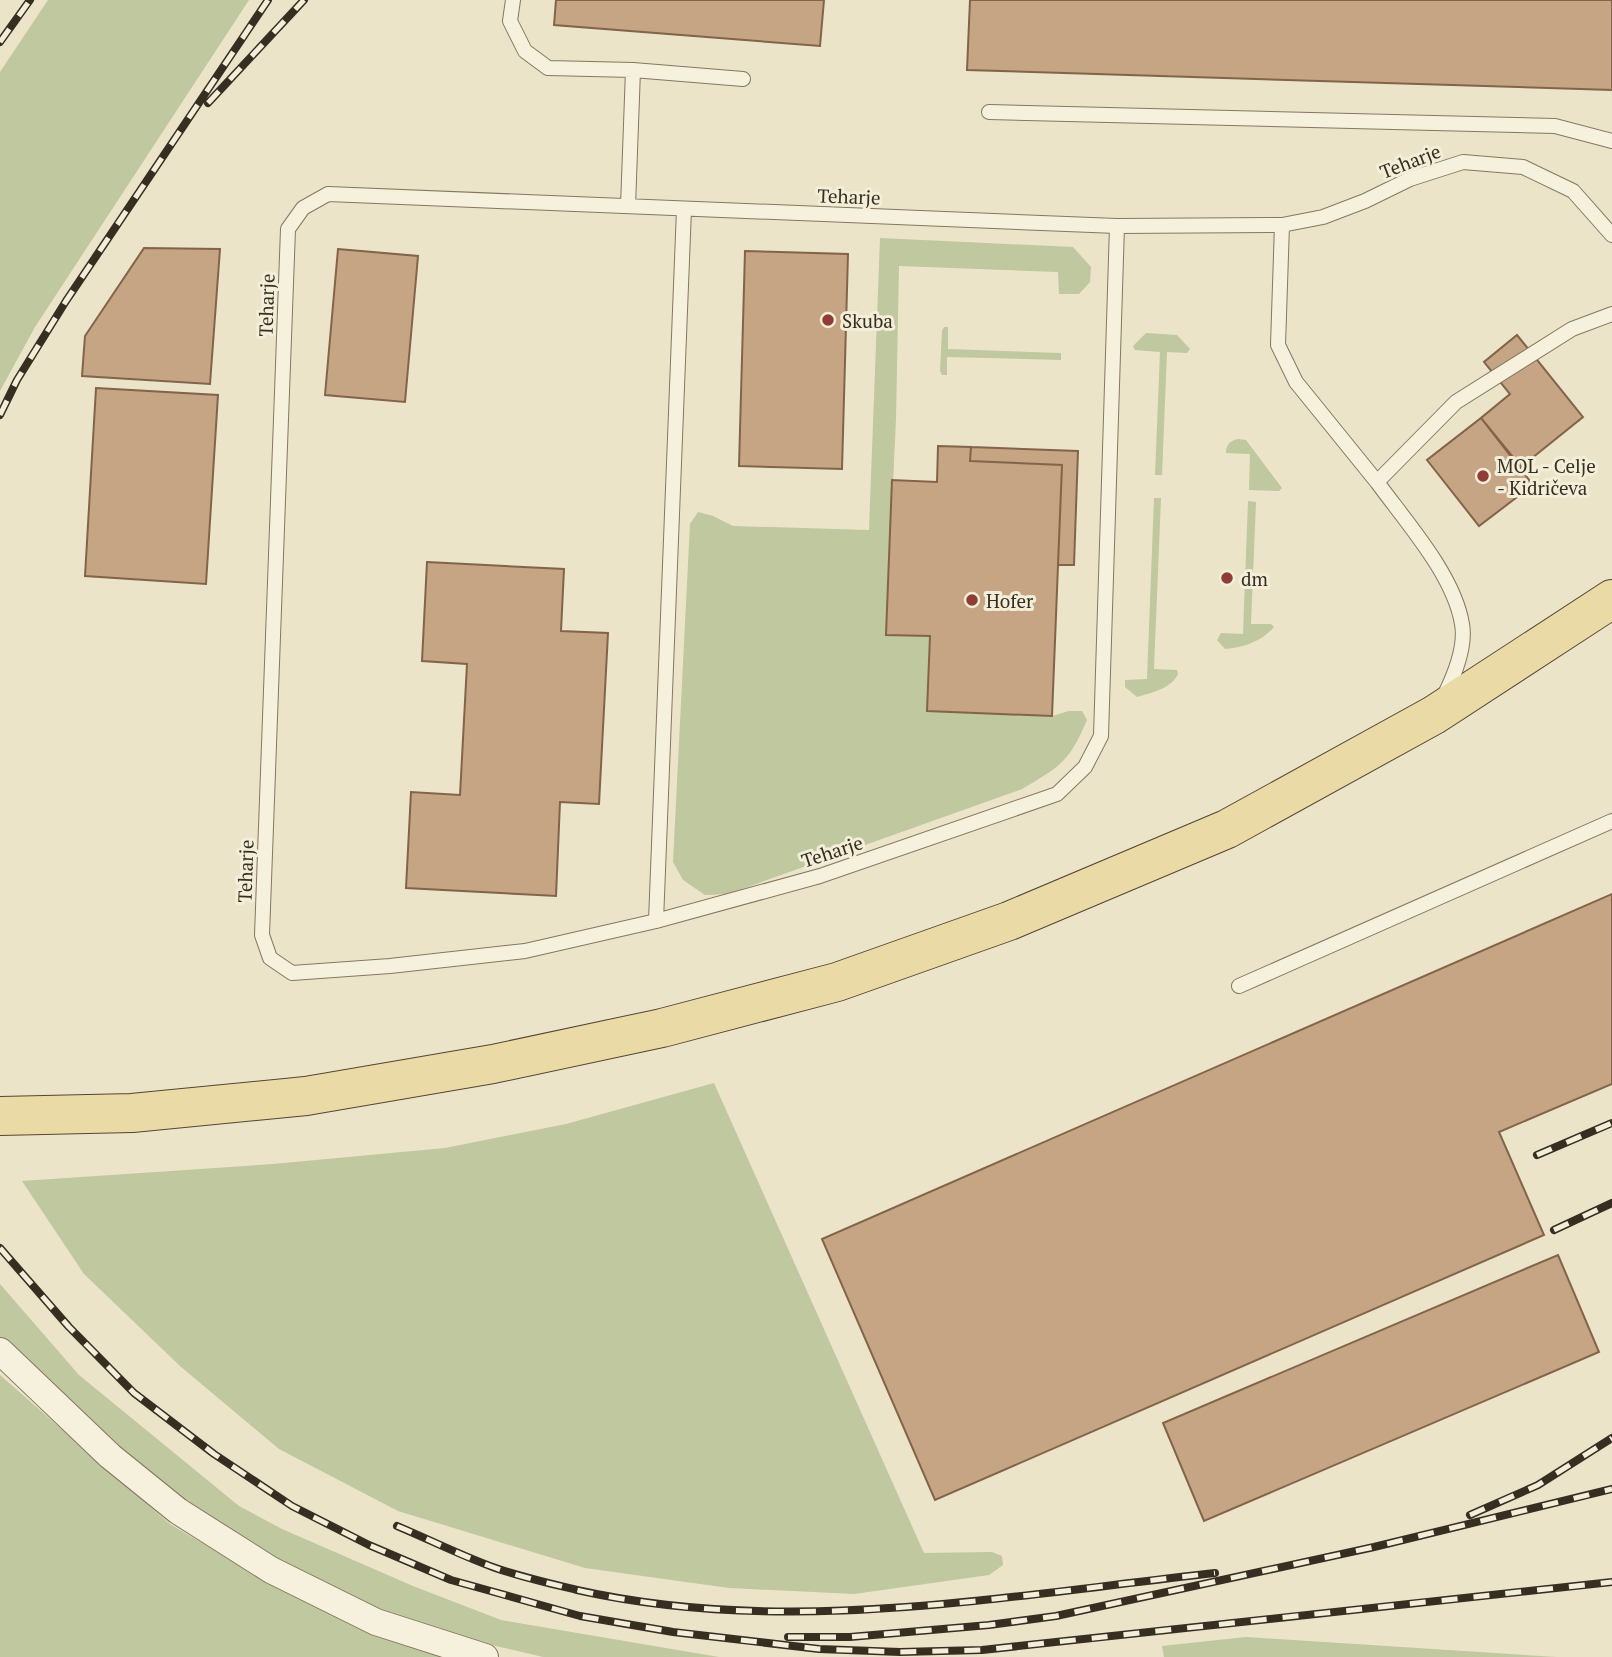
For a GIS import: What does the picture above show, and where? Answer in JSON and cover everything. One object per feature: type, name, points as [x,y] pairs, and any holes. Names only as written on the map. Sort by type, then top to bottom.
[{"type":"main road","points":[[0,1116],[132,1113],[306,1096],[492,1064],[636,1034],[837,982],[1009,921],[1227,829],[1434,715],[1612,599]]},
{"type":"street","points":[[0,1350],[110,1456],[199,1525],[271,1570],[376,1622],[485,1657]]},
{"type":"lane","points":[[513,0],[510,20],[525,51],[548,68],[633,70],[743,79]]},
{"type":"lane","points":[[628,206],[633,70]]},
{"type":"lane","points":[[989,112],[1556,126],[1612,141]]},
{"type":"lane","name":"Teharje","points":[[1117,226],[1101,736],[1085,767],[1057,794],[820,876],[656,921],[525,951],[390,966],[292,973],[270,958],[262,935],[288,229],[303,208],[328,194],[1117,226],[1282,225],[1323,217],[1365,201],[1409,179],[1463,162],[1523,167],[1573,191],[1612,235]]},
{"type":"lane","points":[[656,921],[684,209]]},
{"type":"lane","points":[[1282,225],[1278,345],[1296,382],[1377,482],[1447,580],[1462,625],[1457,670],[1434,715]]},
{"type":"lane","points":[[1377,482],[1456,402],[1572,329],[1612,314]]},
{"type":"lane","points":[[1239,986],[1612,821]]},
{"type":"green space","points":[[48,0],[249,0],[35,327],[0,391],[0,72]]},
{"type":"green space","points":[[880,238],[1073,247],[1091,267],[1090,282],[1079,294],[1059,294],[1058,272],[899,266],[896,419],[886,634],[930,636],[927,711],[1052,716],[1069,711],[1082,711],[1087,720],[1075,745],[1062,762],[1022,789],[728,894],[705,895],[683,880],[673,862],[690,524],[698,512],[733,526],[869,530]]},
{"type":"green space","points":[[944,327],[948,327],[948,349],[1061,353],[1061,360],[947,357],[947,375],[942,375],[940,371]]},
{"type":"green space","points":[[1146,333],[1177,335],[1190,349],[1187,353],[1167,352],[1162,475],[1155,475],[1160,352],[1135,350],[1133,346]]},
{"type":"green space","points":[[1238,439],[1246,440],[1282,488],[1279,491],[1249,490],[1250,454],[1226,453],[1229,443]]},
{"type":"green space","points":[[1154,498],[1161,498],[1154,669],[1177,670],[1178,674],[1166,686],[1137,697],[1125,687],[1125,680],[1147,679]]},
{"type":"green space","points":[[1248,501],[1256,502],[1251,624],[1271,624],[1274,627],[1252,643],[1225,649],[1217,640],[1221,633],[1243,634]]},
{"type":"green space","points":[[714,1083],[924,1553],[992,1552],[1002,1556],[1003,1565],[989,1575],[854,1594],[729,1588],[585,1568],[398,1511],[279,1449],[180,1366],[84,1274],[22,1181],[273,1164],[445,1148],[566,1124]]},
{"type":"green space","points":[[0,1284],[79,1375],[239,1506],[282,1529],[413,1586],[501,1620],[719,1657],[543,1657],[453,1636],[380,1613],[274,1560],[181,1501],[113,1443],[0,1338]]},
{"type":"green space","points":[[0,1375],[170,1524],[264,1580],[373,1634],[442,1657],[0,1657]]},
{"type":"green space","points":[[1246,1637],[1557,1657],[1164,1657],[1162,1646]]},
{"type":"building","points":[[556,0],[824,0],[820,46],[554,25]]},
{"type":"building","points":[[970,0],[1612,0],[1612,90],[967,70]]},
{"type":"building","points":[[144,248],[220,249],[210,384],[82,376],[85,336]]},
{"type":"building","points":[[338,249],[418,256],[405,402],[325,395]]},
{"type":"building","points":[[745,251],[848,254],[842,469],[739,466]]},
{"type":"building","points":[[1517,335],[1583,417],[1521,467],[1481,418],[1510,394],[1484,362]]},
{"type":"building","points":[[96,388],[218,395],[206,584],[85,576]]},
{"type":"building","name":"MOL - Celje - Kidričeva","points":[[1481,418],[1533,485],[1479,526],[1427,460]]},
{"type":"building","name":"Hofer","points":[[938,446],[971,447],[970,461],[1062,465],[1052,716],[927,711],[930,636],[886,635],[892,480],[937,482]]},
{"type":"building","points":[[971,447],[1078,451],[1074,565],[1058,565],[1062,465],[970,461]]},
{"type":"building","points":[[427,562],[564,569],[561,631],[608,633],[599,804],[560,802],[556,896],[406,888],[411,792],[460,795],[467,664],[422,661]]},
{"type":"building","points":[[1612,894],[1612,1084],[1499,1132],[1544,1235],[935,1500],[822,1239]]},
{"type":"building","points":[[1558,1255],[1599,1352],[1204,1521],[1163,1423]]},
{"type":"railway","points":[[0,42],[30,0]]},
{"type":"railway","points":[[0,415],[17,380],[66,301],[268,0]]},
{"type":"railway","points":[[208,103],[304,0]]},
{"type":"railway","points":[[1537,1155],[1612,1123]]},
{"type":"railway","points":[[1554,1230],[1612,1203]]},
{"type":"railway","points":[[0,1248],[69,1327],[134,1393],[214,1454],[292,1506],[369,1545],[451,1580],[580,1616],[673,1632],[819,1649],[900,1652],[982,1650],[1612,1582]]},
{"type":"railway","points":[[1470,1515],[1538,1485],[1612,1438]]},
{"type":"railway","points":[[788,1637],[850,1637],[989,1625],[1056,1616],[1374,1547],[1612,1489]]},
{"type":"railway","points":[[397,1526],[466,1557],[544,1582],[656,1604],[736,1610],[896,1608],[1215,1573]]},
{"type":"place","name":"Skuba","points":[[828,320]]},
{"type":"place","name":"MOL - Celje - Kidričeva","points":[[1483,476]]},
{"type":"place","name":"dm","points":[[1227,578]]},
{"type":"place","name":"Hofer","points":[[972,600]]}]
